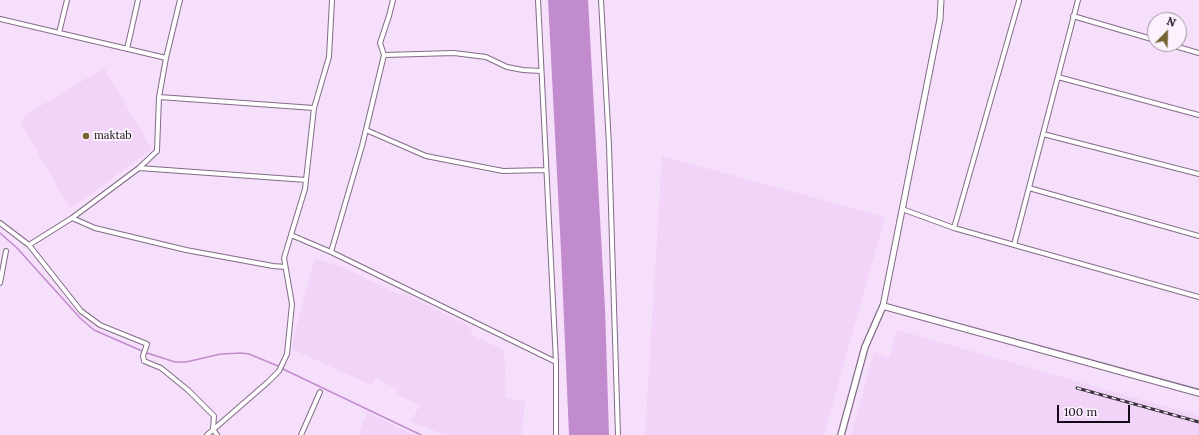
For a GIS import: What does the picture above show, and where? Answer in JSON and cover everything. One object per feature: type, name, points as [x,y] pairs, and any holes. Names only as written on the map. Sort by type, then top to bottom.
[{"type":"main road","points":[[841,435],[865,347],[883,306],[1199,393]]},
{"type":"street","points":[[59,33],[67,0]]},
{"type":"street","points":[[127,49],[138,0]]},
{"type":"street","points":[[29,245],[72,218],[139,168],[157,151],[159,97],[166,58],[180,0]]},
{"type":"street","points":[[207,435],[280,371],[287,354],[292,304],[284,258],[305,189],[314,108],[329,57],[332,0]]},
{"type":"street","points":[[331,252],[366,130],[384,55],[380,43],[393,0]]},
{"type":"street","points":[[538,0],[556,362],[556,435]]},
{"type":"street","points":[[601,0],[609,145],[618,435]]},
{"type":"street","points":[[883,306],[940,19],[941,0]]},
{"type":"street","points":[[1014,245],[1078,0]]},
{"type":"street","points":[[954,228],[1019,1]]},
{"type":"street","points":[[1073,16],[1147,38]]},
{"type":"street","points":[[0,19],[166,58]]},
{"type":"street","points":[[1187,50],[1199,53]]},
{"type":"street","points":[[384,55],[454,53],[486,57],[507,67],[541,71]]},
{"type":"street","points":[[1058,77],[1199,115]]},
{"type":"street","points":[[159,97],[314,108]]},
{"type":"street","points":[[366,130],[426,156],[503,171],[546,170]]},
{"type":"street","points":[[1043,134],[1199,174]]},
{"type":"street","points":[[139,168],[306,180]]},
{"type":"street","points":[[1029,188],[1199,236]]},
{"type":"street","points":[[902,209],[954,228],[1199,297]]},
{"type":"street","points":[[72,218],[95,228],[186,250],[285,267]]},
{"type":"street","points":[[0,223],[29,245],[81,311],[100,325],[147,344],[143,356],[144,361],[161,368],[188,390],[214,416],[213,429],[217,435]]},
{"type":"street","points":[[291,235],[331,252],[556,362]]},
{"type":"street","points":[[0,282],[6,251]]},
{"type":"street","points":[[301,435],[320,392]]},
{"type":"shaded area","points":[[548,0],[588,0],[605,309],[609,435],[569,435]]},
{"type":"shaded area","name":"maktab","points":[[104,68],[152,149],[70,209],[21,123],[24,116]]},
{"type":"shaded area","points":[[662,156],[885,217],[824,435],[645,435]]},
{"type":"shaded area","points":[[315,258],[346,269],[401,295],[403,293],[473,328],[470,334],[504,350],[506,398],[525,401],[522,435],[444,435],[411,421],[420,405],[396,394],[398,389],[375,378],[371,385],[292,349],[293,339]]},
{"type":"shaded area","points":[[897,330],[1199,416],[1199,435],[851,435],[874,352],[889,357]]},
{"type":"shaded area","points":[[367,412],[414,435],[358,435]]},
{"type":"waterway","points":[[0,233],[17,248],[81,319],[94,330],[142,351]]},
{"type":"waterway","points":[[147,353],[175,362],[186,362],[221,354],[241,353],[249,354],[278,366]]},
{"type":"waterway","points":[[283,369],[421,435]]},
{"type":"railway","points":[[1077,388],[1199,422]]},
{"type":"place","name":"maktab","points":[[86,136]]}]
